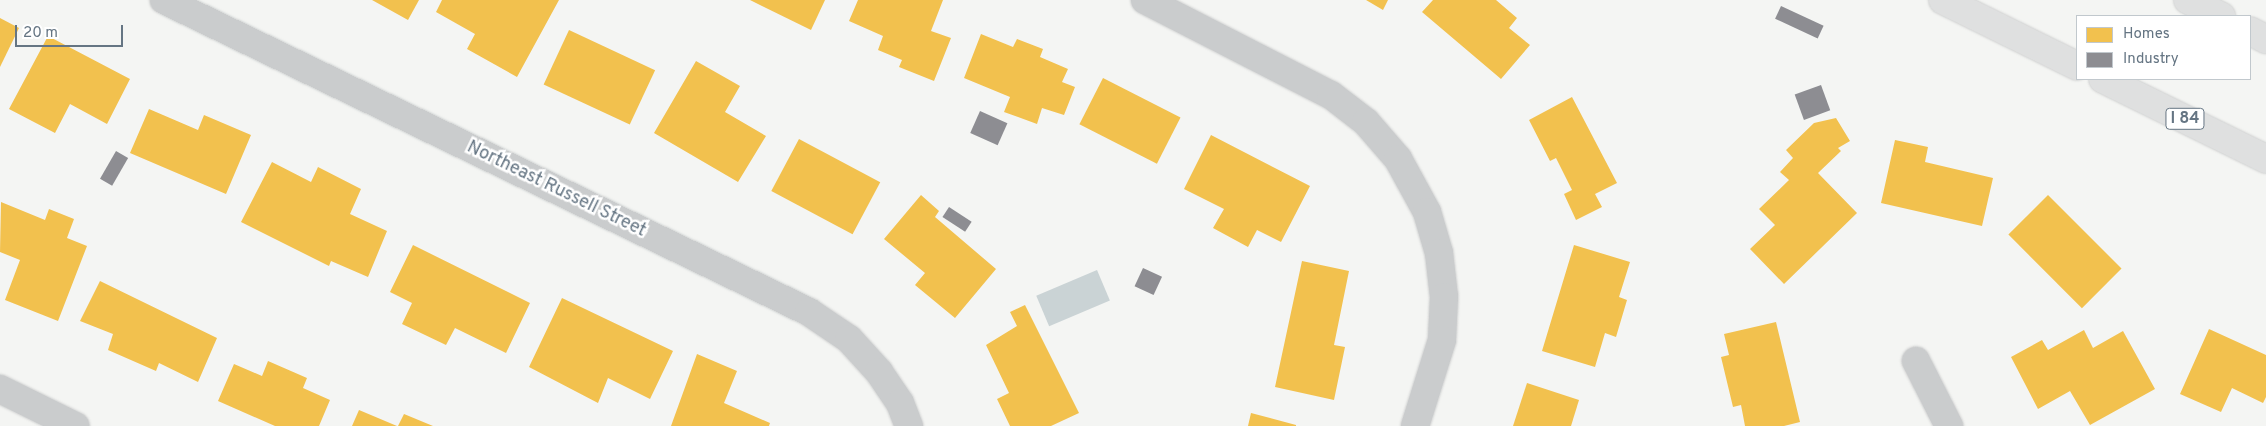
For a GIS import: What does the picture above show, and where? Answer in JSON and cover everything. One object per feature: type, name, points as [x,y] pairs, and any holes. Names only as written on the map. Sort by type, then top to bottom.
[{"type":"highway","points":[[1943,0],[2076,66]]},
{"type":"highway","points":[[2188,0],[2219,15]]},
{"type":"highway","points":[[2251,31],[2266,39]]},
{"type":"highway","name":"I 84","points":[[2105,80],[2266,159]]},
{"type":"street","name":"Northeast Russell Street","points":[[164,0],[208,10],[809,312],[849,339],[879,372],[900,403],[909,426]]},
{"type":"street","points":[[1145,0],[1331,95],[1366,122],[1398,159],[1427,212],[1439,253],[1444,297],[1442,340],[1415,426]]},
{"type":"street","points":[[1916,361],[1949,426]]},
{"type":"street","points":[[0,389],[75,426]]},
{"type":"shaded area","points":[[1097,270],[1110,300],[1049,326],[1036,296]]},
{"type":"building: Homes","points":[[372,0],[419,0],[408,20]]},
{"type":"building: Homes","points":[[442,0],[559,0],[517,77],[467,49],[475,34],[436,12]]},
{"type":"building: Homes","points":[[750,0],[825,0],[811,30]]},
{"type":"building: Homes","points":[[858,0],[943,0],[931,31],[951,38],[934,81],[899,67],[902,60],[878,50],[883,36],[849,21]]},
{"type":"building: Homes","points":[[1366,0],[1388,0],[1383,10]]},
{"type":"building: Homes","points":[[1433,0],[1496,0],[1517,18],[1509,28],[1530,45],[1501,79],[1422,12]]},
{"type":"building: Homes","points":[[0,18],[19,28],[0,67]]},
{"type":"building: Homes","points":[[569,30],[655,70],[630,125],[544,84]]},
{"type":"building: Homes","points":[[981,34],[1013,47],[1017,39],[1043,49],[1040,57],[1068,69],[1062,82],[1075,87],[1064,115],[1042,108],[1037,124],[1004,112],[1010,97],[964,78]]},
{"type":"building: Homes","points":[[48,36],[130,79],[107,124],[70,104],[55,133],[9,109]]},
{"type":"building: Homes","points":[[696,61],[740,86],[725,112],[766,136],[738,182],[654,133]]},
{"type":"building: Homes","points":[[1103,78],[1181,117],[1157,164],[1079,124]]},
{"type":"building: Homes","points":[[1572,97],[1617,183],[1595,194],[1602,207],[1576,220],[1564,194],[1572,190],[1556,158],[1550,161],[1529,120]]},
{"type":"building: Homes","points":[[149,109],[198,130],[204,115],[251,135],[226,194],[130,153]]},
{"type":"building: Homes","points":[[1836,118],[1850,141],[1838,148],[1841,151],[1818,173],[1857,213],[1784,284],[1750,249],[1775,225],[1759,209],[1789,180],[1780,172],[1793,158],[1786,150],[1814,123]]},
{"type":"building: Homes","points":[[1211,135],[1310,186],[1281,242],[1257,230],[1248,247],[1213,228],[1224,209],[1184,189]]},
{"type":"building: Homes","points":[[799,139],[880,182],[853,234],[771,191]]},
{"type":"building: Homes","points":[[1895,140],[1928,147],[1925,162],[1993,178],[1982,226],[1881,203]]},
{"type":"building: Homes","points":[[272,162],[311,182],[318,167],[361,189],[350,214],[387,231],[368,277],[331,261],[329,266],[241,222]]},
{"type":"building: Homes","points":[[921,195],[939,211],[935,217],[996,269],[955,318],[915,285],[925,273],[884,239]]},
{"type":"building: Homes","points":[[2048,195],[2122,269],[2082,308],[2008,235]]},
{"type":"building: Homes","points":[[1,202],[45,220],[49,209],[74,219],[67,238],[87,246],[58,321],[5,300],[20,260],[0,252]]},
{"type":"building: Homes","points":[[413,245],[530,303],[506,353],[455,328],[446,345],[402,324],[412,303],[390,292]]},
{"type":"building: Homes","points":[[1574,245],[1630,262],[1619,297],[1627,300],[1616,337],[1605,333],[1595,367],[1542,351]]},
{"type":"building: Homes","points":[[1302,261],[1349,271],[1334,345],[1345,347],[1334,400],[1275,387]]},
{"type":"building: Homes","points":[[100,281],[217,338],[198,382],[159,363],[156,371],[108,350],[113,334],[80,321]]},
{"type":"building: Homes","points":[[562,298],[673,351],[650,399],[608,378],[598,403],[529,367]]},
{"type":"building: Homes","points":[[1025,305],[1079,413],[1051,426],[1010,426],[997,399],[1009,393],[986,345],[1017,326],[1010,312]]},
{"type":"building: Homes","points":[[1776,322],[1800,422],[1784,426],[1745,426],[1741,405],[1733,407],[1721,357],[1729,355],[1724,334]]},
{"type":"building: Homes","points":[[2209,329],[2266,355],[2266,397],[2263,403],[2232,388],[2221,412],[2180,394]]},
{"type":"building: Homes","points":[[2084,330],[2093,348],[2123,331],[2155,389],[2090,425],[2070,391],[2038,409],[2011,357],[2042,340],[2048,350]]},
{"type":"building: Homes","points":[[697,354],[737,371],[724,403],[770,423],[769,426],[671,426]]},
{"type":"building: Homes","points":[[268,361],[307,378],[303,388],[330,400],[319,426],[275,426],[218,401],[234,364],[262,376]]},
{"type":"building: Homes","points":[[1527,383],[1579,400],[1571,426],[1513,426]]},
{"type":"building: Homes","points":[[359,410],[397,426],[352,426]]},
{"type":"building: Homes","points":[[1251,413],[1296,425],[1296,426],[1248,426]]},
{"type":"building: Homes","points":[[404,414],[433,426],[398,426]]},
{"type":"building: Industry","points":[[1781,6],[1824,26],[1818,39],[1775,19]]},
{"type":"building: Industry","points":[[1821,85],[1830,110],[1804,120],[1795,95]]},
{"type":"building: Industry","points":[[980,111],[1007,123],[998,145],[970,133]]},
{"type":"building: Industry","points":[[116,151],[128,158],[112,186],[100,179]]},
{"type":"building: Industry","points":[[949,207],[972,222],[965,232],[942,217]]},
{"type":"building: Industry","points":[[1143,268],[1162,277],[1154,295],[1135,286]]}]
